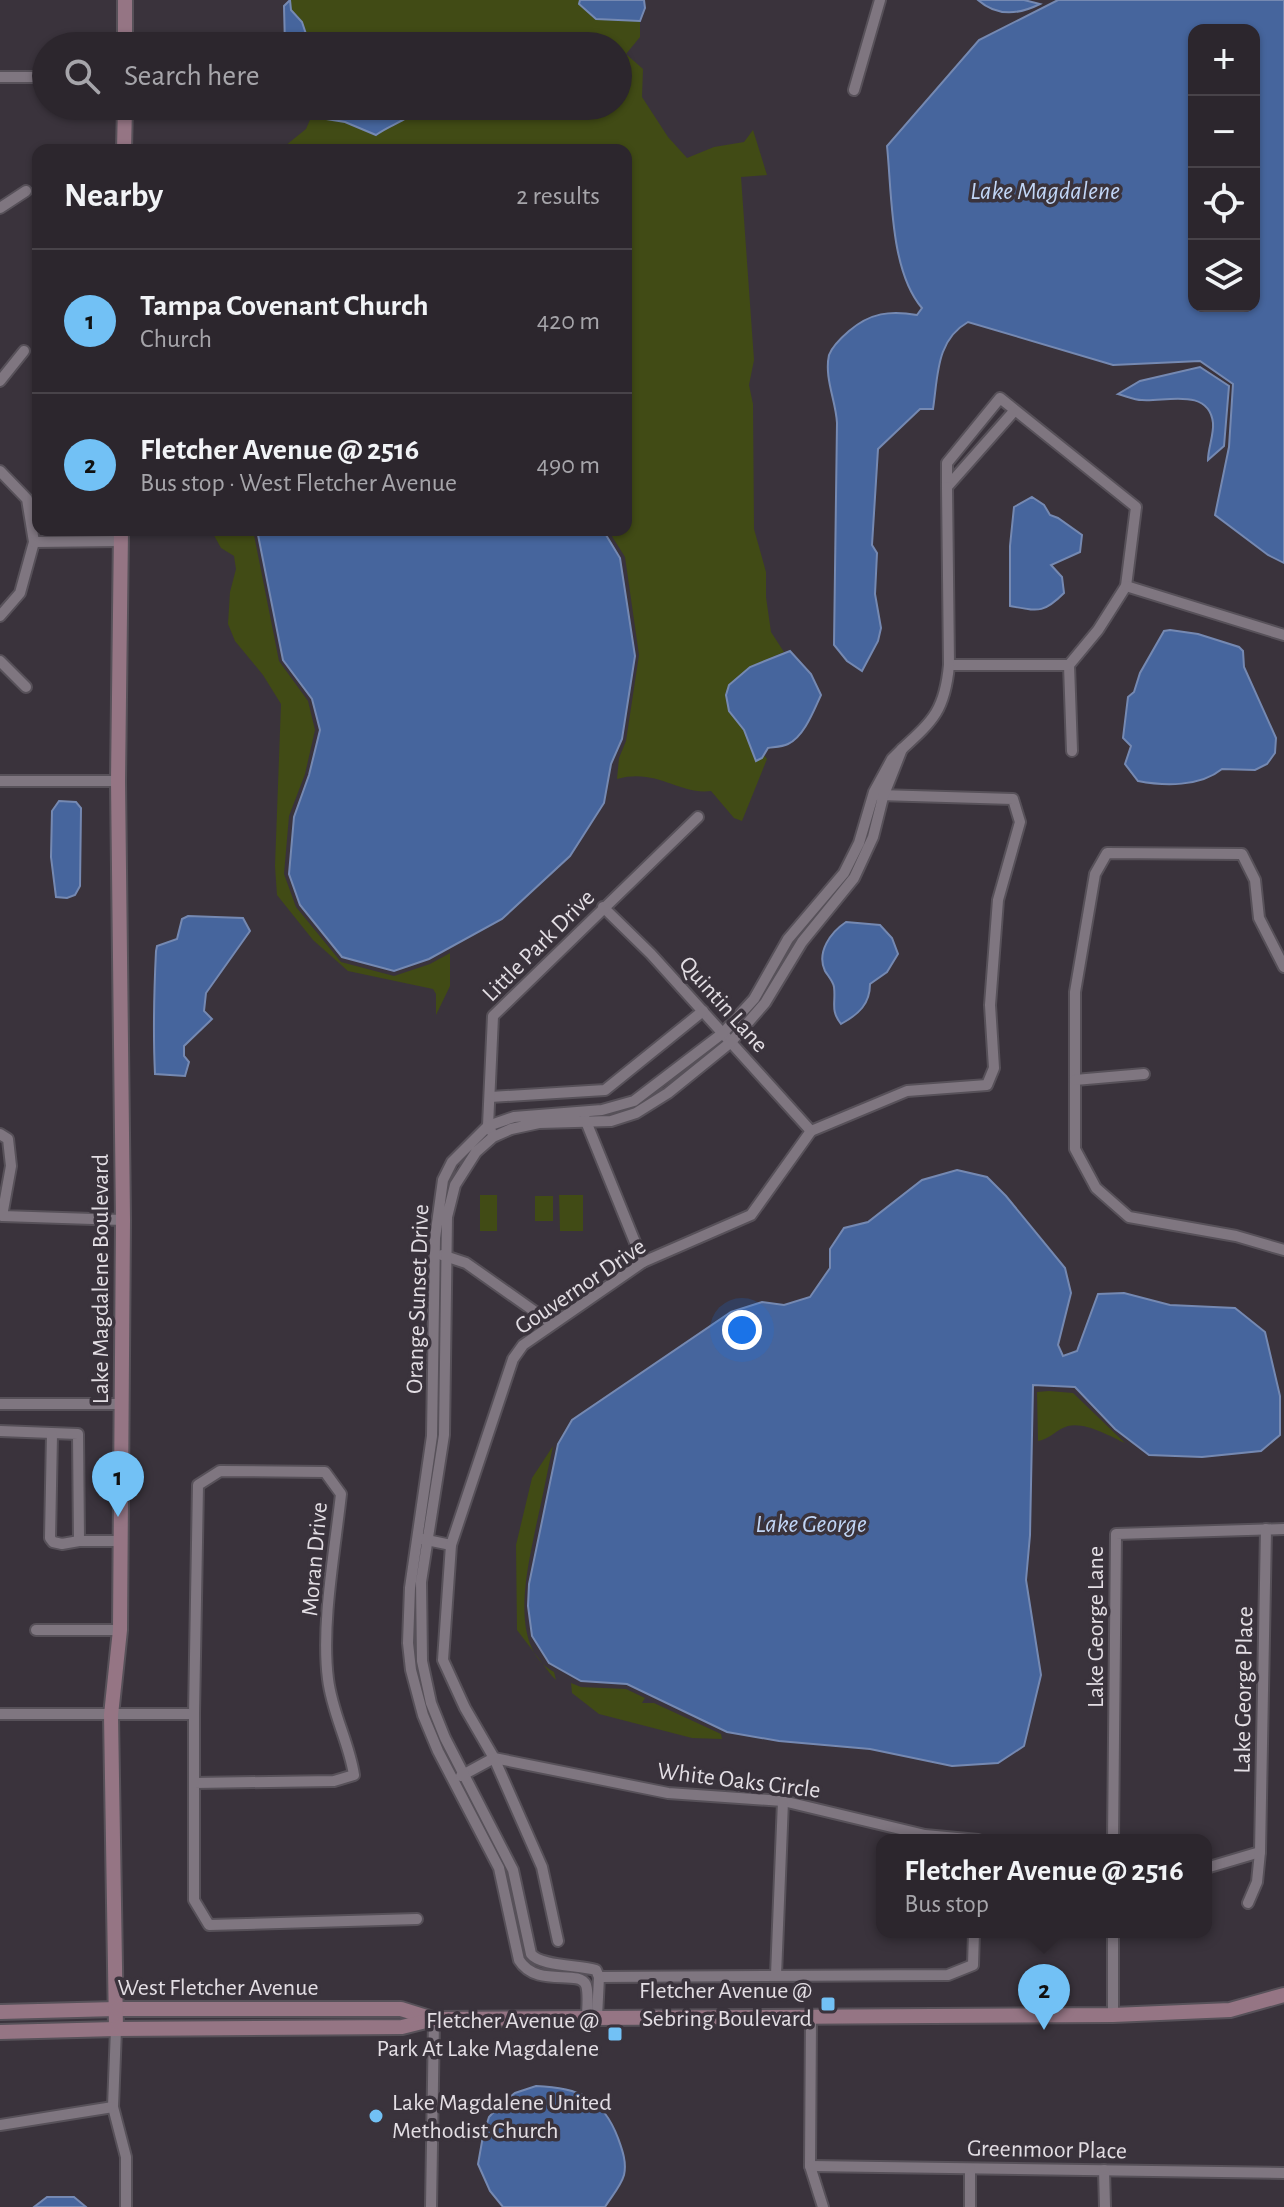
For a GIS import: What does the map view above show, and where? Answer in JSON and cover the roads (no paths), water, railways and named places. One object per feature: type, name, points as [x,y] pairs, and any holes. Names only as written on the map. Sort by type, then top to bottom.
[{"type":"main road","points":[[125,0],[125,32]]},
{"type":"main road","points":[[124,144],[125,120]]},
{"type":"main road","name":"Lake Magdalene Boulevard","points":[[116,2029],[111,1715],[120,1630],[121,1541],[123,1220],[118,781],[121,536]]},
{"type":"main road","name":"West Fletcher Avenue","points":[[0,2032],[402,2027],[434,2019],[1113,2015],[1230,2010],[1284,1995]]},
{"type":"main road","name":"West Fletcher Avenue","points":[[0,2012],[401,2009],[434,2019]]},
{"type":"street","points":[[854,90],[880,0]]},
{"type":"street","points":[[0,77],[32,77]]},
{"type":"street","points":[[0,208],[26,191]]},
{"type":"street","points":[[0,381],[24,351]]},
{"type":"street","name":"Orange Sunset Drive","points":[[422,1539],[432,1436],[437,1211],[443,1180],[452,1162],[491,1132],[585,1117],[634,1101],[723,1033],[754,999],[788,939],[844,873],[892,759],[930,724],[946,694],[949,665],[947,463],[1000,398],[1015,410]]},
{"type":"street","points":[[947,487],[1015,410],[1136,507],[1126,586],[1098,630],[1069,665],[1072,751]]},
{"type":"street","points":[[0,471],[27,499],[32,530]]},
{"type":"street","points":[[0,616],[20,593],[33,536]]},
{"type":"street","points":[[34,542],[121,536]]},
{"type":"street","points":[[1126,586],[1284,635]]},
{"type":"street","points":[[0,661],[26,687]]},
{"type":"street","points":[[949,665],[1069,665]]},
{"type":"street","points":[[0,781],[118,781]]},
{"type":"street","points":[[811,1131],[907,1091],[987,1085],[994,1068],[990,1005],[998,900],[1020,822],[1013,799],[878,794]]},
{"type":"street","name":"Orange Sunset Drive","points":[[585,1117],[611,1121],[636,1113],[668,1093],[731,1042],[765,1003],[802,942],[854,878],[873,837],[878,794]]},
{"type":"street","name":"Little Park Drive","points":[[491,1132],[493,1016],[698,817]]},
{"type":"street","points":[[1284,967],[1259,918],[1255,880],[1242,854],[1107,853],[1095,874],[1075,992],[1075,1149],[1096,1188],[1129,1217],[1236,1236],[1284,1250]]},
{"type":"street","name":"Quintin Lane","points":[[603,907],[703,1011],[811,1131]]},
{"type":"street","points":[[490,1097],[605,1090],[703,1011]]},
{"type":"street","points":[[1075,1080],[1144,1074]]},
{"type":"street","points":[[585,1117],[643,1262]]},
{"type":"street","name":"Gouvernor Drive","points":[[558,1941],[542,1867],[494,1758],[465,1708],[443,1660],[451,1545],[513,1359],[523,1345],[643,1262],[751,1215],[811,1131]]},
{"type":"street","name":"Orange Sunset Drive","points":[[491,1132],[455,1185],[447,1217],[444,1435],[407,1610],[411,1670],[423,1715],[513,1870],[531,1954],[542,1962],[579,1965],[596,1970],[599,1977]]},
{"type":"street","points":[[0,1134],[8,1139],[11,1166],[2,1216],[123,1220]]},
{"type":"street","points":[[435,1255],[447,1255],[466,1263],[551,1323]]},
{"type":"street","points":[[0,1404],[121,1404]]},
{"type":"street","points":[[0,1431],[78,1434],[79,1541]]},
{"type":"street","points":[[52,1434],[50,1538],[62,1544],[121,1541]]},
{"type":"street","name":"Moran Drive","points":[[194,1783],[334,1781],[354,1775],[334,1712],[327,1677],[328,1621],[341,1494],[325,1472],[220,1471],[198,1485],[194,1714],[194,1783],[194,1900],[209,1925],[417,1919]]},
{"type":"street","name":"Lake George Place","points":[[1248,1903],[1257,1882],[1260,1852],[1266,1529]]},
{"type":"street","name":"Lake George Lane","points":[[1113,1834],[1116,1534],[1284,1529]]},
{"type":"street","points":[[422,1539],[451,1545]]},
{"type":"street","points":[[36,1630],[120,1630]]},
{"type":"street","points":[[0,1714],[194,1714]]},
{"type":"street","points":[[459,1778],[494,1758]]},
{"type":"street","name":"White Oaks Circle","points":[[494,1758],[668,1793],[783,1801],[921,1834]]},
{"type":"street","name":"Orange Sunset Drive","points":[[459,1778],[499,1868],[519,1960],[525,1969],[543,1977],[576,1977],[582,1980],[587,1988],[592,2017]]},
{"type":"street","points":[[776,1975],[783,1801]]},
{"type":"street","points":[[1212,1866],[1260,1852]]},
{"type":"street","points":[[592,2017],[599,1977],[948,1975],[973,1965],[974,1938]]},
{"type":"street","points":[[1113,1938],[1113,2015]]},
{"type":"street","points":[[811,2017],[810,2166],[823,2207]]},
{"type":"street","points":[[431,2207],[434,2019]]},
{"type":"street","points":[[116,2029],[113,2107],[126,2157],[126,2207]]},
{"type":"street","points":[[0,2125],[113,2107]]},
{"type":"street","name":"Greenmoor Place","points":[[810,2166],[1284,2173]]},
{"type":"street","points":[[970,2169],[970,2207]]},
{"type":"street","points":[[1104,2170],[1105,2207]]},
{"type":"water","points":[[290,0],[291,10],[302,22],[305,32],[285,32],[284,6]]},
{"type":"water","points":[[580,0],[644,0],[645,8],[640,21],[596,19],[579,4]]},
{"type":"water","points":[[978,0],[1024,0],[1040,4],[1024,10],[1000,12]]},
{"type":"water","name":"Lake Magdalene","points":[[1058,0],[1284,0],[1284,563],[1268,555],[1215,515],[1229,447],[1233,384],[1200,361],[1113,365],[968,322],[944,349],[933,409],[920,409],[878,449],[872,545],[877,553],[875,594],[881,628],[878,641],[862,671],[847,661],[834,645],[837,423],[828,372],[829,355],[843,336],[865,320],[889,313],[917,315],[922,308],[904,274],[898,253],[887,146],[979,40]]},
{"type":"water","points":[[332,120],[402,120],[376,135]]},
{"type":"water","points":[[1200,367],[1229,386],[1224,446],[1208,460],[1213,423],[1210,412],[1203,404],[1185,399],[1139,400],[1118,394],[1140,381]]},
{"type":"water","points":[[1032,497],[1044,505],[1050,515],[1082,535],[1080,552],[1051,565],[1062,577],[1064,593],[1051,605],[1034,610],[1010,606],[1010,546],[1014,507]]},
{"type":"water","points":[[258,536],[607,536],[620,558],[635,656],[622,739],[611,764],[604,803],[570,856],[502,919],[429,959],[394,971],[342,957],[300,905],[289,874],[294,817],[320,730],[312,699],[283,660]]},
{"type":"water","points":[[1164,631],[1198,634],[1243,651],[1244,667],[1276,738],[1275,753],[1267,764],[1255,770],[1222,769],[1193,782],[1159,784],[1138,781],[1125,764],[1131,746],[1123,738],[1128,697],[1134,692],[1140,673]]},
{"type":"water","points":[[790,651],[811,674],[821,695],[799,736],[786,745],[768,748],[756,761],[744,730],[729,711],[726,695],[729,685],[750,667]]},
{"type":"water","points":[[59,801],[76,802],[81,808],[80,886],[75,895],[67,898],[56,897],[51,857],[52,811]]},
{"type":"water","points":[[188,916],[243,918],[250,931],[206,993],[204,1011],[212,1019],[184,1046],[184,1056],[189,1062],[185,1076],[155,1074],[157,946],[177,939],[182,919]]},
{"type":"water","points":[[846,922],[880,925],[892,938],[898,954],[887,972],[870,984],[862,1008],[841,1024],[834,1010],[833,985],[822,957],[830,937]]},
{"type":"water","name":"Lake George","points":[[957,1170],[987,1177],[1065,1268],[1071,1293],[1058,1345],[1063,1356],[1077,1351],[1098,1294],[1124,1293],[1170,1305],[1235,1308],[1265,1332],[1280,1396],[1280,1435],[1261,1451],[1202,1457],[1149,1455],[1115,1429],[1075,1387],[1033,1385],[1026,1580],[1041,1675],[1024,1746],[998,1763],[952,1766],[870,1749],[779,1741],[727,1732],[627,1684],[581,1681],[549,1663],[532,1636],[529,1584],[558,1444],[572,1420],[731,1312],[762,1302],[784,1305],[810,1297],[830,1268],[830,1249],[844,1228],[868,1222],[922,1180]]},
{"type":"water","points":[[536,2086],[564,2089],[587,2097],[612,2124],[625,2170],[621,2183],[605,2207],[503,2207],[490,2191],[478,2164],[489,2117],[515,2093]]},
{"type":"water","points":[[47,2197],[74,2197],[86,2207],[34,2207]]},
{"type":"place","name":"Tampa Covenant Church","points":[[118,1517]]},
{"type":"place","name":"Fletcher Avenue @ Sebring Boulevard","points":[[828,2004]]},
{"type":"place","name":"Fletcher Avenue @ 2516","points":[[1044,2030]]},
{"type":"place","name":"Fletcher Avenue @ Park At Lake Magdalene","points":[[615,2034]]},
{"type":"place","name":"Lake Magdalene United Methodist Church","points":[[376,2116]]}]
